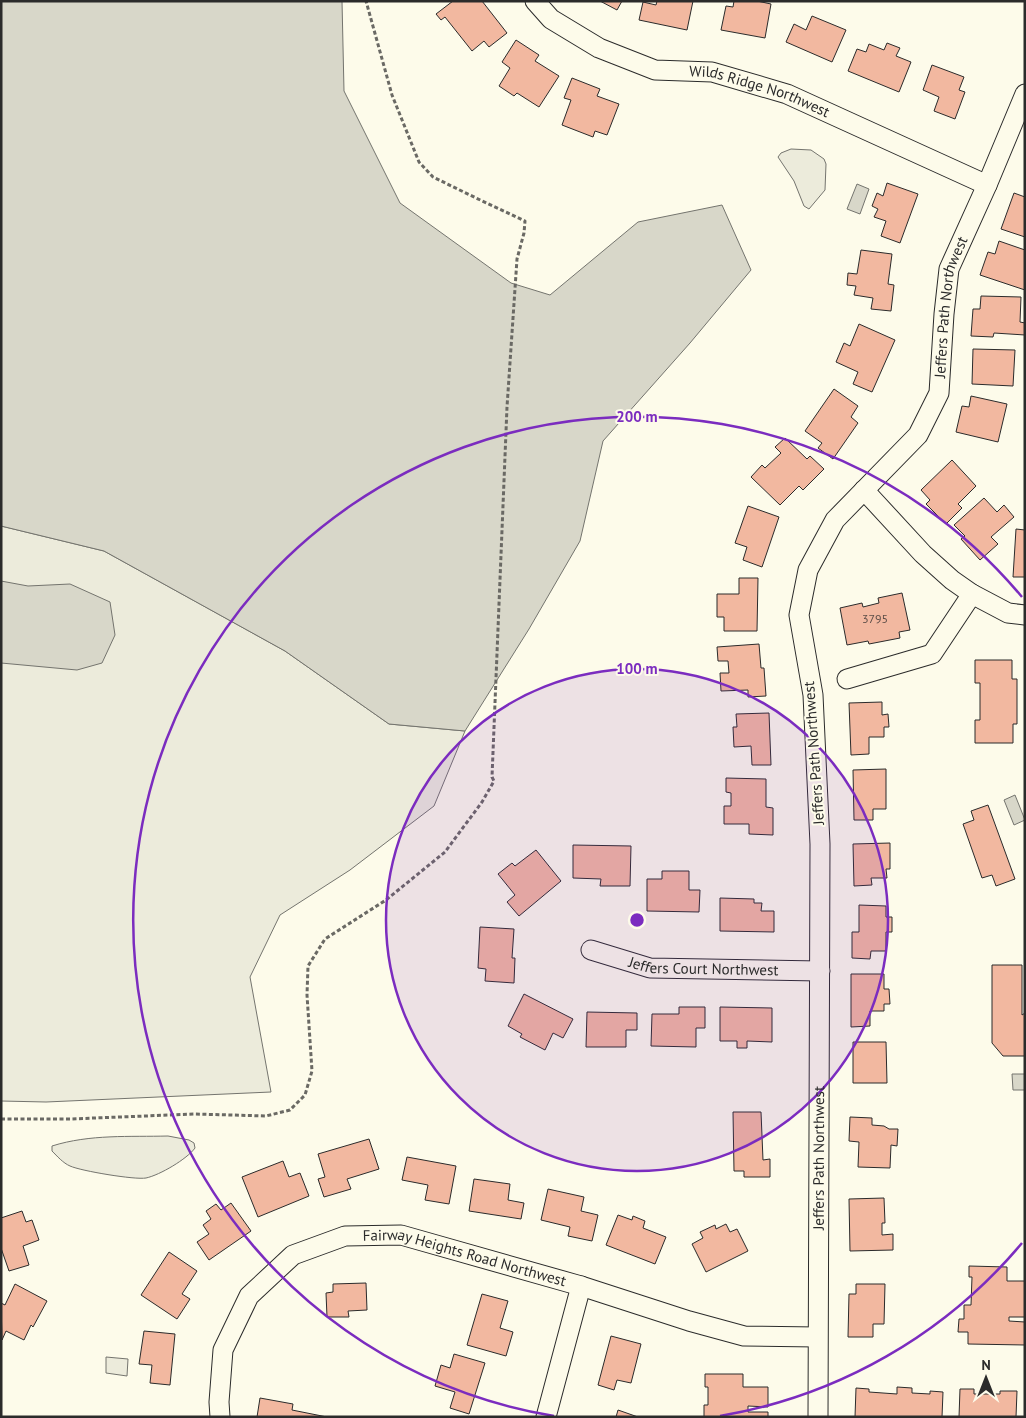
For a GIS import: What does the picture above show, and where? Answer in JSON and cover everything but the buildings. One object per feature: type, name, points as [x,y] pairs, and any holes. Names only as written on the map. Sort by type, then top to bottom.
[{"type":"street","name":"Wilds Ridge Northwest","points":[[535,1],[551,19],[599,48],[655,70],[712,72],[787,94],[987,184]]},
{"type":"street","name":"Jeffers Path Northwest","points":[[818,1417],[820,844],[813,695],[799,614],[808,570],[835,520],[918,435],[939,392],[949,269],[1025,94]]},
{"type":"street","points":[[864,490],[923,554],[952,580],[972,594],[1008,613],[1025,615]]},
{"type":"street","points":[[847,679],[932,654],[972,594]]},
{"type":"street","name":"Jeffers Court Northwest","points":[[590,950],[650,968],[820,971]]},
{"type":"street","name":"Fairway Heights Road Northwest","points":[[220,1417],[219,1402],[223,1350],[249,1296],[292,1255],[345,1236],[401,1235],[581,1286],[689,1321],[744,1336],[817,1337]]},
{"type":"street","points":[[546,1417],[581,1286]]},
{"type":"path","points":[[1,1119],[70,1119],[195,1114],[266,1116],[290,1110],[305,1095],[312,1070],[307,995],[308,966],[325,939],[386,900],[445,852],[482,802],[494,781],[492,777],[507,407],[517,259],[524,233],[525,220],[433,177],[419,162],[392,96],[366,1]]},
{"type":"shaded area","points":[[1,1],[342,1],[344,91],[400,203],[511,283],[550,295],[638,222],[722,205],[751,270],[690,343],[603,441],[580,541],[529,629],[465,731],[389,724],[285,651],[104,551],[1,526]]},
{"type":"shaded area","points":[[791,149],[811,150],[824,159],[826,164],[825,190],[809,209],[804,206],[794,181],[778,157],[781,153]]},
{"type":"shaded area","points":[[857,184],[869,189],[860,214],[847,209]]},
{"type":"shaded area","points":[[1,526],[104,551],[285,651],[389,724],[465,731],[434,806],[350,870],[280,915],[250,977],[271,1092],[46,1102],[1,1101]]},
{"type":"shaded area","points":[[1,581],[28,586],[70,584],[110,602],[115,635],[102,663],[77,670],[1,663]]},
{"type":"shaded area","points":[[1015,795],[1025,820],[1014,825],[1004,800]]},
{"type":"shaded area","points":[[1012,1074],[1025,1074],[1025,1090],[1013,1090]]},
{"type":"shaded area","points":[[168,1136],[189,1140],[194,1143],[195,1148],[173,1166],[146,1178],[96,1173],[76,1168],[65,1163],[52,1151],[52,1146],[81,1140],[110,1137]]},
{"type":"shaded area","points":[[106,1357],[128,1359],[127,1376],[106,1373]]}]
